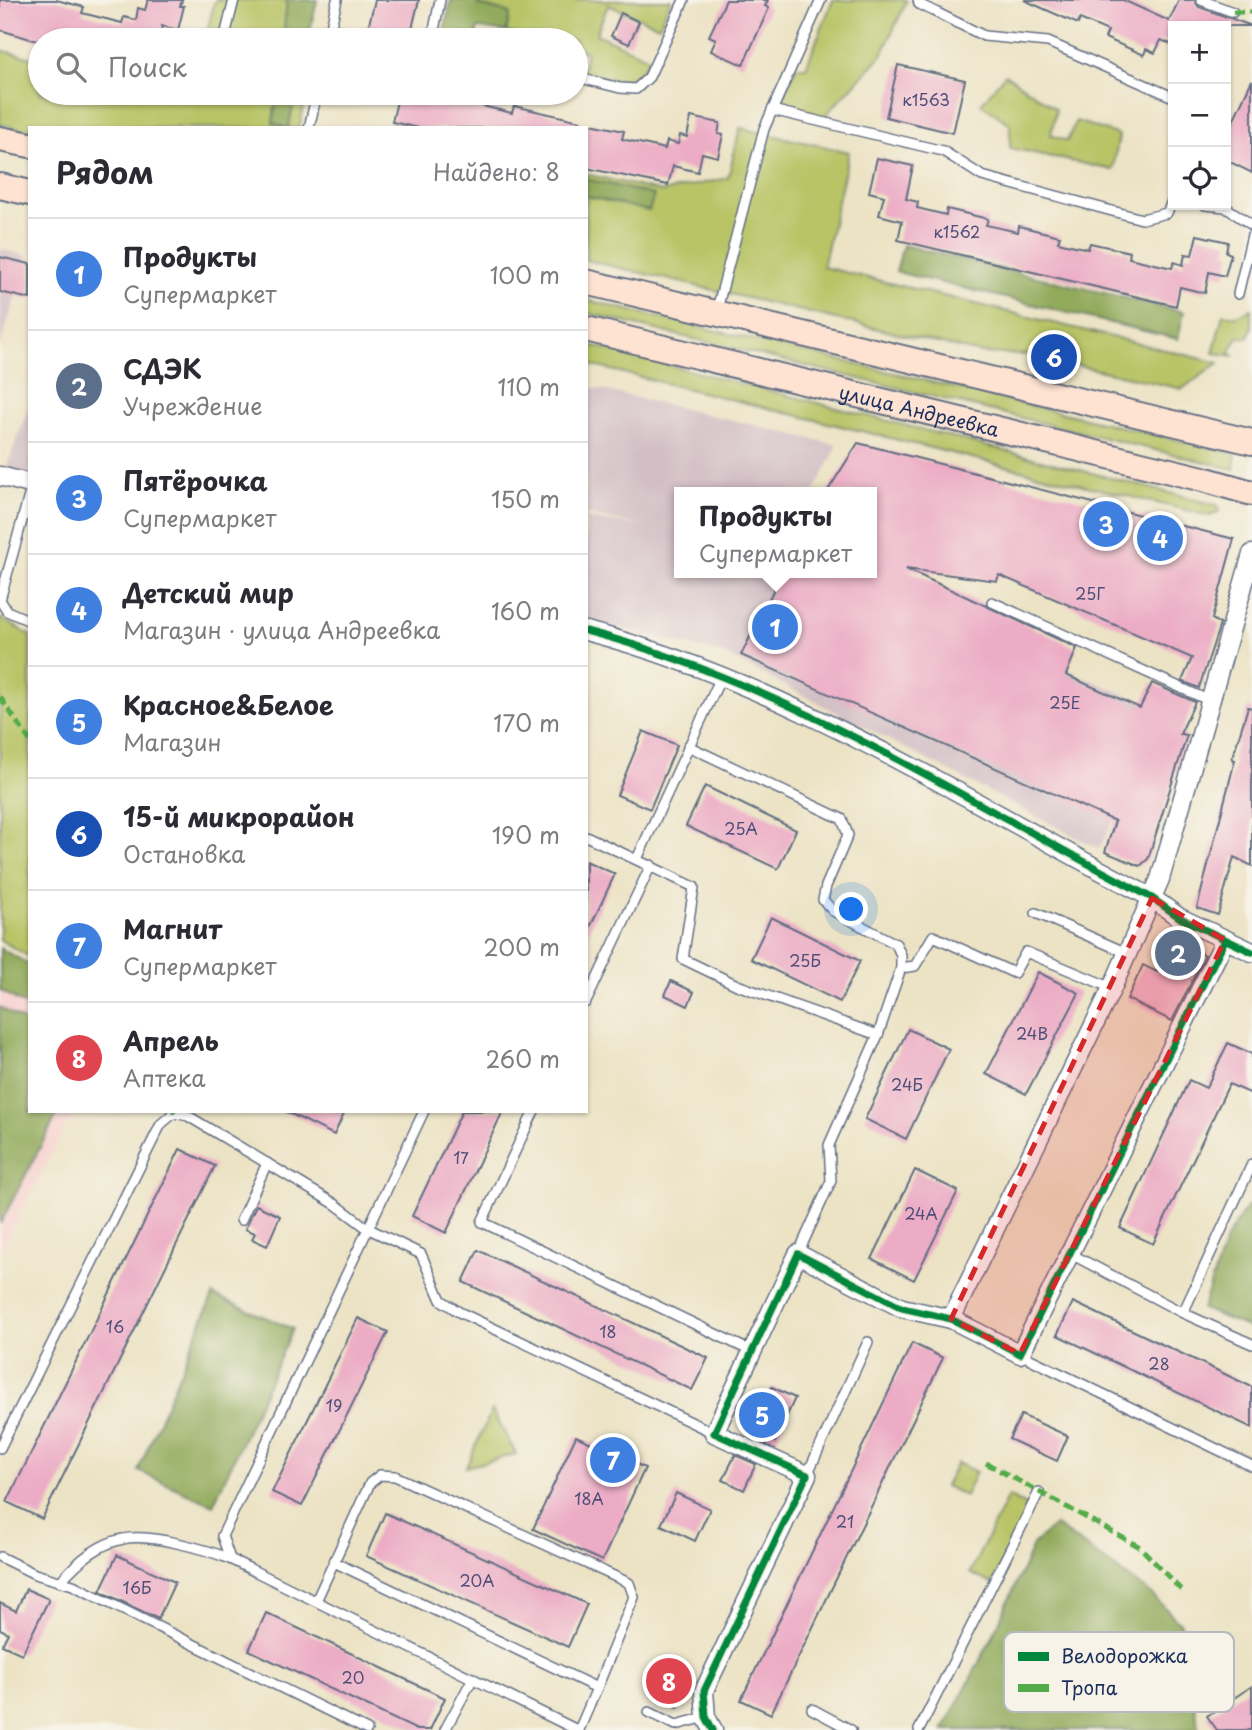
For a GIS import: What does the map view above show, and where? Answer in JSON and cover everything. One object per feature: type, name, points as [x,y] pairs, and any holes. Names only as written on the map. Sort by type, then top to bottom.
[{"type":"main road","points":[[0,139],[28,145]]},
{"type":"main road","points":[[0,186],[28,193]]},
{"type":"main road","points":[[588,282],[1252,442]]},
{"type":"main road","name":"улица Андреевка","points":[[588,329],[1192,476],[1252,493]]},
{"type":"street","points":[[0,476],[28,483]]},
{"type":"street","points":[[951,1319],[1112,988],[1160,879],[1252,554]]},
{"type":"street","points":[[588,632],[630,642],[815,717],[1152,898],[1180,918],[1252,952]]},
{"type":"street","points":[[710,1723],[704,1690],[807,1475],[714,1433],[798,1254],[902,1308],[951,1319],[1020,1354],[1226,940]]},
{"type":"lane","points":[[227,28],[234,0]]},
{"type":"lane","points":[[331,28],[337,0]]},
{"type":"lane","points":[[434,28],[440,0]]},
{"type":"lane","points":[[588,80],[636,89],[649,77],[684,0]]},
{"type":"lane","points":[[716,314],[772,110],[821,0]]},
{"type":"lane","points":[[918,0],[919,4],[984,36],[1048,42],[1168,95]]},
{"type":"lane","points":[[1201,0],[1233,12]]},
{"type":"lane","points":[[309,126],[314,105]]},
{"type":"lane","points":[[772,110],[943,151],[982,176],[1142,219],[1167,214],[1169,210]]},
{"type":"lane","points":[[1230,210],[1252,225]]},
{"type":"lane","points":[[1238,294],[1252,235]]},
{"type":"lane","points":[[28,499],[0,600],[6,611],[28,620]]},
{"type":"lane","points":[[992,602],[1210,701]]},
{"type":"lane","points":[[637,859],[721,677]]},
{"type":"lane","points":[[688,746],[842,819],[848,835],[826,886],[823,900],[833,911],[896,944],[901,955],[901,968],[878,1035],[829,1144],[831,1181],[798,1254]]},
{"type":"lane","points":[[588,837],[695,887],[683,959],[737,985],[878,1035]]},
{"type":"lane","points":[[588,998],[651,865]]},
{"type":"lane","points":[[1036,913],[1127,953]]},
{"type":"lane","points":[[901,968],[915,966],[933,936],[1014,973],[1026,952],[1112,988]]},
{"type":"lane","points":[[0,1448],[161,1124],[174,1113],[188,1116],[335,1204],[367,1228],[421,1254],[441,1300],[459,1312],[714,1433]]},
{"type":"lane","points":[[230,1559],[222,1535],[423,1113]]},
{"type":"lane","points":[[533,1113],[482,1222],[752,1352]]},
{"type":"lane","points":[[241,1220],[267,1163]]},
{"type":"lane","points":[[1183,1313],[1252,1164]]},
{"type":"lane","points":[[1069,1253],[1183,1313],[1252,1344]]},
{"type":"lane","points":[[807,1475],[868,1342]]},
{"type":"lane","points":[[1020,1354],[1252,1466]]},
{"type":"lane","points":[[60,1582],[80,1559],[123,1538],[194,1545],[230,1559],[578,1730],[634,1597],[629,1583],[395,1476],[380,1475],[370,1483],[316,1601]]},
{"type":"lane","points":[[919,1730],[1039,1492]]},
{"type":"lane","points":[[0,1557],[35,1574],[73,1585],[367,1730]]},
{"type":"lane","points":[[334,1562],[597,1688]]},
{"type":"lane","points":[[445,1730],[473,1678]]},
{"type":"lane","points":[[813,1709],[851,1730]]},
{"type":"lane","points":[[649,1712],[676,1725],[710,1723]]},
{"type":"highlighted area","points":[[1152,898],[1225,940],[1020,1354],[951,1319]]},
{"type":"shaded area","points":[[0,249],[28,256],[0,347]]},
{"type":"shaded area","points":[[588,386],[838,445],[817,487],[674,487],[674,578],[853,578],[1168,713],[1099,849],[726,655],[588,620],[588,518],[645,527],[588,514]]},
{"type":"shaded area","points":[[28,409],[28,477],[5,471]]},
{"type":"shaded area","points":[[0,957],[28,972],[28,1113],[73,1113],[0,1251]]},
{"type":"green space","points":[[215,0],[287,0],[284,28],[208,28]]},
{"type":"green space","points":[[287,0],[317,0],[311,28],[284,28]]},
{"type":"green space","points":[[451,0],[479,0],[478,5],[510,13],[507,28],[445,28]]},
{"type":"green space","points":[[479,0],[671,0],[659,26],[608,5],[596,34],[649,58],[637,75],[621,80],[588,73],[588,28],[507,28],[510,13],[478,5]]},
{"type":"green space","points":[[833,0],[907,0],[882,55],[823,118],[779,106],[796,67],[806,67]]},
{"type":"green space","points":[[0,50],[28,57],[28,105],[275,105],[273,123],[282,126],[28,126],[28,131],[0,124]]},
{"type":"green space","points":[[1005,74],[1056,109],[1051,135],[1067,141],[1076,121],[1119,135],[1113,170],[1010,148],[1010,124],[981,104]]},
{"type":"green space","points":[[275,105],[293,105],[288,126],[273,123]]},
{"type":"green space","points":[[293,105],[304,105],[299,126],[288,126]]},
{"type":"green space","points":[[740,128],[849,152],[823,267],[1219,363],[1182,389],[1032,355],[980,353],[588,260],[588,174],[662,192],[728,178]]},
{"type":"green space","points":[[588,179],[654,195],[649,211],[588,196]]},
{"type":"green space","points":[[903,245],[1184,312],[1178,339],[896,272]]},
{"type":"green space","points":[[588,300],[1236,454],[1234,469],[588,313]]},
{"type":"green space","points":[[1252,309],[1252,327],[1248,338],[1238,337],[1229,353],[1235,356],[1213,353],[1223,314],[1237,316]]},
{"type":"green space","points":[[588,345],[1217,505],[1220,511],[1210,516],[588,364]]},
{"type":"green space","points":[[0,618],[28,634],[28,956],[0,940]]},
{"type":"green space","points":[[0,948],[28,964],[28,1007],[0,990]]},
{"type":"green space","points":[[0,1007],[28,1024],[28,1113],[58,1113],[0,1224]]},
{"type":"green space","points":[[1247,1206],[1252,1207],[1252,1329],[1202,1309],[1227,1237]]},
{"type":"green space","points":[[213,1295],[293,1329],[213,1505],[138,1471]]},
{"type":"green space","points":[[492,1410],[516,1454],[466,1467]]},
{"type":"green space","points":[[957,1463],[976,1472],[965,1496],[945,1486]]},
{"type":"green space","points":[[1008,1496],[1031,1508],[992,1584],[970,1573]]},
{"type":"green space","points":[[1055,1525],[1149,1592],[1181,1624],[1182,1632],[1004,1632],[1004,1712],[1196,1712],[1199,1730],[943,1730],[992,1638],[1034,1543]]},
{"type":"building","points":[[0,0],[56,0],[84,7],[82,13],[122,23],[124,17],[136,20],[138,8],[145,10],[148,0],[182,0],[180,6],[184,6],[178,28],[28,28],[28,38],[0,30]]},
{"type":"building","points":[[375,0],[419,0],[412,28],[368,28]]},
{"type":"building","points":[[726,0],[768,0],[765,6],[769,8],[743,65],[711,51],[716,39],[709,36]]},
{"type":"building","points":[[1024,0],[1123,0],[1169,21],[1168,43],[1161,40],[1155,53],[1146,49],[1144,55],[1105,38],[1108,31],[1080,19],[1078,24]]},
{"type":"building","points":[[1179,0],[1194,0],[1199,7],[1252,26],[1231,26],[1231,21],[1169,21]]},
{"type":"building","points":[[621,13],[639,22],[629,44],[611,36]]},
{"type":"building","points":[[898,65],[965,80],[953,133],[886,117]]},
{"type":"building","points":[[1252,80],[1252,173],[1231,162],[1231,125]]},
{"type":"building","points":[[396,105],[482,105],[512,113],[514,106],[580,121],[579,126],[410,126],[392,122]]},
{"type":"building","points":[[691,117],[720,123],[718,134],[723,135],[718,157],[702,153],[698,172],[673,166],[668,185],[588,168],[586,123],[624,131],[622,139],[665,149],[667,141],[678,144],[680,135],[687,137]]},
{"type":"building","points":[[877,158],[913,166],[906,199],[918,202],[917,208],[946,215],[947,209],[988,219],[986,225],[1018,232],[1019,226],[1060,236],[1058,242],[1088,249],[1090,243],[1130,252],[1129,258],[1172,268],[1174,262],[1183,265],[1185,254],[1192,255],[1197,235],[1228,242],[1226,252],[1231,254],[1225,276],[1209,272],[1205,293],[1180,287],[1176,306],[898,240],[902,221],[879,215],[884,196],[869,192]]},
{"type":"building","points":[[0,257],[28,264],[28,299],[0,292]]},
{"type":"building","points":[[858,443],[1234,539],[1212,619],[1220,624],[1199,688],[1182,681],[1192,658],[999,575],[997,581],[906,569],[1077,648],[1066,675],[1140,708],[1152,683],[1195,702],[1180,734],[1187,735],[1148,859],[1140,866],[1105,852],[1115,821],[741,655],[780,578],[877,578],[877,487],[830,487]]},
{"type":"building","points":[[1248,707],[1252,708],[1252,866],[1234,857],[1218,915],[1197,908],[1235,760],[1232,759]]},
{"type":"building","points":[[643,731],[677,745],[650,809],[617,795]]},
{"type":"building","points":[[705,786],[796,830],[778,869],[686,826]]},
{"type":"building","points":[[588,862],[615,874],[588,932]]},
{"type":"building","points":[[771,917],[860,961],[840,1002],[751,959]]},
{"type":"building","points":[[1173,940],[1205,955],[1172,1021],[1127,999],[1143,965],[1157,972]]},
{"type":"building","points":[[1038,972],[1079,993],[1026,1094],[986,1074]]},
{"type":"building","points":[[671,981],[694,992],[688,1006],[665,995]]},
{"type":"building","points":[[908,1029],[949,1049],[906,1139],[865,1119]]},
{"type":"building","points":[[1228,1043],[1252,1054],[1252,1094],[1229,1084],[1153,1244],[1120,1228],[1189,1080],[1206,1088]]},
{"type":"building","points":[[289,1113],[344,1113],[334,1135]]},
{"type":"building","points":[[461,1113],[502,1113],[446,1233],[412,1216]]},
{"type":"building","points":[[180,1149],[215,1166],[42,1519],[7,1502]]},
{"type":"building","points":[[915,1170],[958,1191],[914,1280],[872,1259]]},
{"type":"building","points":[[256,1205],[280,1216],[267,1246],[252,1239],[255,1233],[245,1229]]},
{"type":"building","points":[[478,1250],[708,1358],[692,1390],[463,1282]]},
{"type":"building","points":[[1073,1302],[1252,1387],[1252,1428],[1057,1335]]},
{"type":"building","points":[[358,1318],[388,1332],[302,1506],[272,1492]]},
{"type":"building","points":[[912,1343],[943,1358],[771,1714],[741,1700]]},
{"type":"building","points":[[772,1387],[795,1398],[775,1442],[768,1439],[766,1444],[750,1437]]},
{"type":"building","points":[[1021,1415],[1068,1436],[1057,1461],[1009,1439]]},
{"type":"building","points":[[576,1436],[645,1468],[602,1561],[533,1529]]},
{"type":"building","points":[[735,1455],[756,1464],[744,1490],[723,1480]]},
{"type":"building","points":[[676,1493],[710,1509],[695,1541],[661,1525]]},
{"type":"building","points":[[385,1513],[587,1604],[568,1647],[366,1556]]},
{"type":"building","points":[[117,1555],[175,1582],[158,1619],[100,1591]]},
{"type":"building","points":[[26,1589],[49,1599],[22,1654],[2,1645],[8,1633],[0,1629],[0,1603],[16,1611]]},
{"type":"building","points":[[266,1613],[445,1698],[430,1730],[417,1730],[249,1650]]},
{"type":"building","points":[[665,1665],[692,1677],[678,1707],[652,1695]]},
{"type":"building","points":[[1252,1686],[1252,1730],[1217,1730],[1207,1716],[1213,1712],[1234,1712],[1234,1698]]},
{"type":"marked path","points":[[1233,12],[1252,12]]},
{"type":"marked path","points":[[0,697],[28,738]]},
{"type":"marked path","points":[[986,1463],[1140,1547],[1182,1591]]},
{"type":"cycle path","points":[[588,632],[661,654],[806,713],[946,785],[1152,898],[1180,918],[1252,952]]},
{"type":"cycle path","points":[[713,1730],[706,1717],[704,1691],[807,1475],[714,1433],[798,1254],[902,1308],[951,1319],[1020,1354],[1225,940]]},
{"type":"place","name":"15-й микрорайон","points":[[1054,357]]},
{"type":"place","name":"Пятёрочка","points":[[1106,524]]},
{"type":"place","name":"Детский мир","points":[[1160,538]]},
{"type":"place","name":"Продукты","points":[[775,627]]},
{"type":"place","name":"СДЭК","points":[[1178,953]]},
{"type":"place","name":"Красное&Белое","points":[[762,1415]]},
{"type":"place","name":"Магнит","points":[[613,1460]]},
{"type":"place","name":"Апрель","points":[[669,1681]]}]
